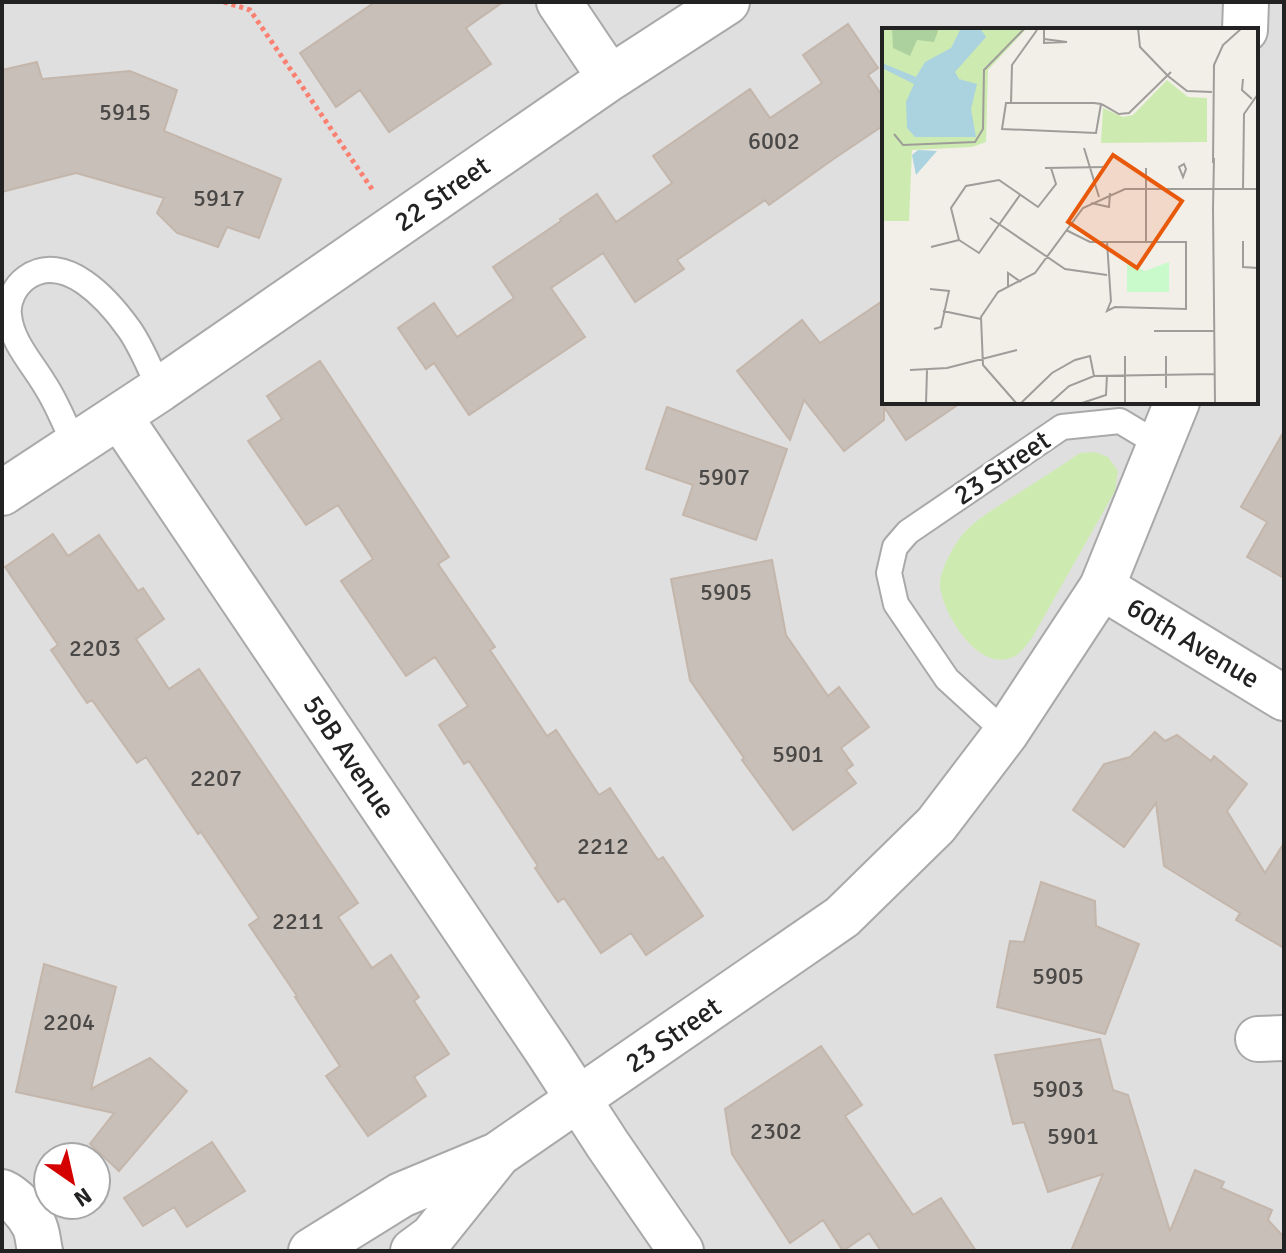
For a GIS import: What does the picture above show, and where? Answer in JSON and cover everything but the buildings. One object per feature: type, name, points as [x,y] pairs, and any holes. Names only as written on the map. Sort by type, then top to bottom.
[{"type":"street","points":[[559,2],[610,78]]},
{"type":"street","name":"22 Street","points":[[2,493],[160,389],[610,78],[727,2]]},
{"type":"street","points":[[1245,28],[1246,2]]},
{"type":"street","points":[[1160,445],[1176,404]]},
{"type":"street","name":"59B Avenue","points":[[119,416],[681,1251]]},
{"type":"street","name":"23 Street","points":[[311,1251],[401,1195],[497,1155],[842,917],[936,825],[1006,733],[1102,587],[1160,445]]},
{"type":"street","name":"60th Avenue","points":[[1102,587],[1284,698]]},
{"type":"street","name":"23 Street","points":[[413,1251],[432,1237],[497,1155]]},
{"type":"street","points":[[2,1192],[8,1194],[34,1225],[40,1251]]},
{"type":"lane","points":[[75,445],[47,387],[15,338],[8,313],[14,289],[28,276],[50,270],[70,274],[92,286],[130,331],[160,389]]},
{"type":"lane","name":"23 Street","points":[[1006,733],[947,679],[896,604],[889,573],[895,547],[908,532],[1062,427],[1120,421],[1160,445]]},
{"type":"path","points":[[224,2],[250,10],[372,190]]},
{"type":"shaded area","points":[[2,2],[1284,2],[1284,1251],[2,1251]]},
{"type":"green space","points":[[1095,452],[1108,457],[1118,471],[1115,491],[1032,638],[1015,656],[1002,660],[989,657],[966,640],[948,613],[940,587],[948,557],[957,542],[983,516],[1080,453]]}]
